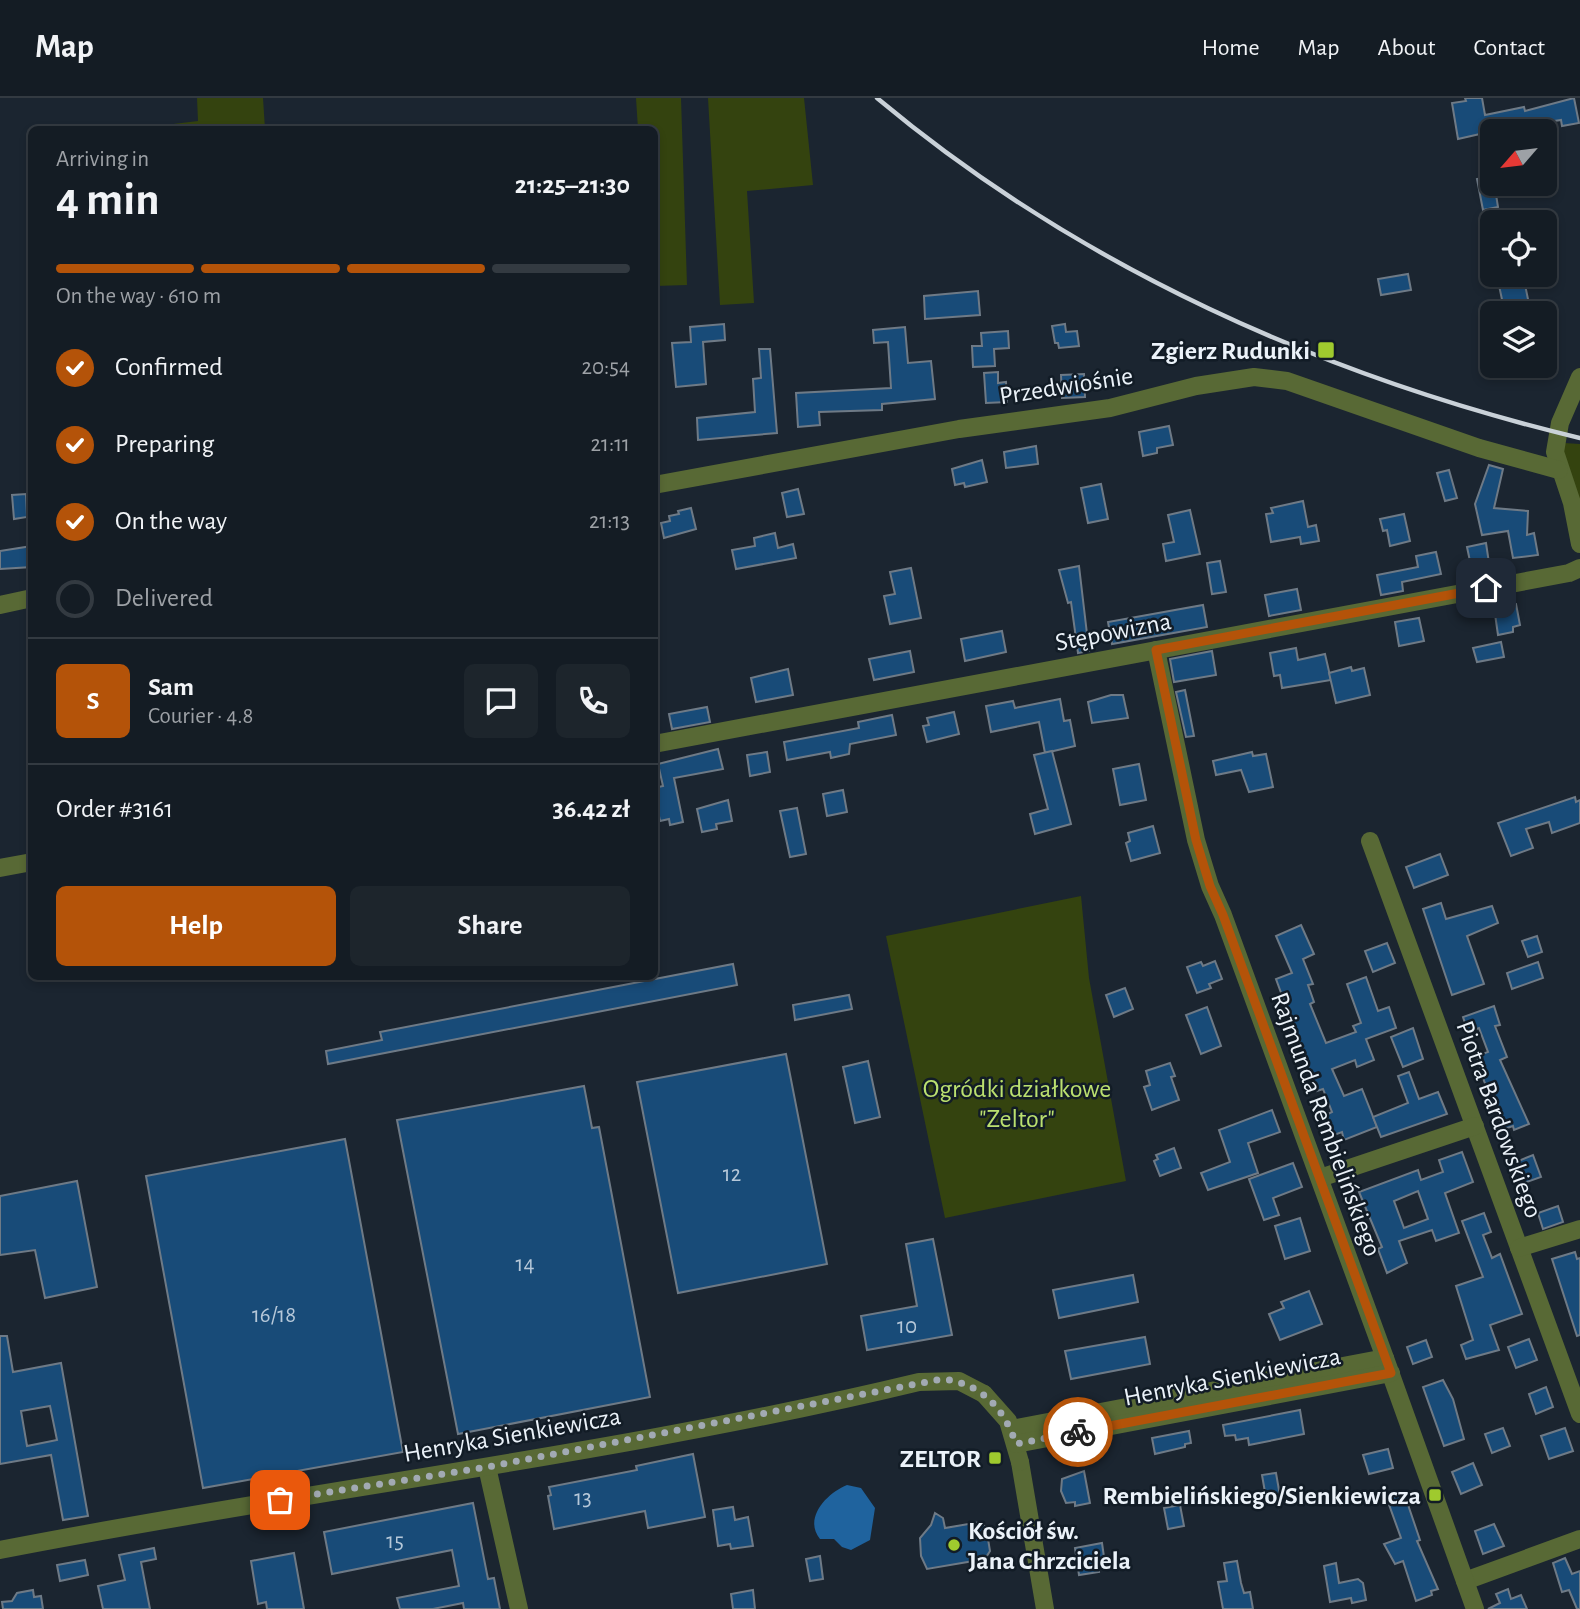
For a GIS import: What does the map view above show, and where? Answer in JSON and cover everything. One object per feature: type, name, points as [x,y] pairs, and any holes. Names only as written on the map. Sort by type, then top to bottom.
[{"type":"street","name":"Przedwiośnie","points":[[658,484],[959,429],[1110,408],[1196,386],[1254,377],[1287,381],[1479,448],[1559,470]]},
{"type":"street","points":[[1580,377],[1558,433],[1555,452],[1572,503],[1580,544]]},
{"type":"street","name":"Stępowizna","points":[[658,743],[1569,573],[1580,568]]},
{"type":"street","points":[[0,605],[28,599]]},
{"type":"street","name":"Rajmunda Rembielińskiego","points":[[1156,650],[1193,828],[1210,886],[1320,1178],[1475,1609]]},
{"type":"street","name":"Piotra Bardowskiego","points":[[1370,841],[1580,1414]]},
{"type":"street","points":[[0,868],[28,863]]},
{"type":"street","points":[[1320,1178],[1475,1126]]},
{"type":"street","points":[[1519,1248],[1580,1229]]},
{"type":"street","name":"Henryka Sienkiewicza","points":[[0,1550],[178,1515],[487,1467],[919,1382],[959,1381],[984,1394],[1001,1410],[1014,1437],[1388,1365]]},
{"type":"street","points":[[1014,1437],[1045,1609]]},
{"type":"street","points":[[487,1467],[519,1609]]},
{"type":"street","points":[[1465,1581],[1580,1539]]},
{"type":"green space","points":[[197,98],[263,98],[265,126],[157,126],[198,121]]},
{"type":"green space","points":[[636,98],[681,98],[687,285],[658,286],[658,126],[638,126]]},
{"type":"green space","points":[[708,98],[804,98],[813,185],[747,191],[754,303],[720,305]]},
{"type":"green space","points":[[1564,443],[1580,444],[1580,509],[1563,466]]},
{"type":"green space","name":"Ogródki działkowe \"Zeltor\"","points":[[1081,896],[1089,978],[1126,1181],[945,1218],[886,936]]},
{"type":"water","points":[[847,1485],[861,1488],[875,1508],[870,1540],[851,1550],[842,1547],[834,1539],[820,1539],[814,1523],[825,1500]]},
{"type":"building","points":[[1465,98],[1482,98],[1485,115],[1524,107],[1525,111],[1574,98],[1579,123],[1562,126],[1561,120],[1558,119],[1480,119],[1480,134],[1458,139],[1452,103],[1466,101]]},
{"type":"building","points":[[1480,196],[1496,196],[1498,207],[1483,210]]},
{"type":"building","points":[[1408,274],[1411,290],[1381,295],[1378,279]]},
{"type":"building","points":[[1499,287],[1525,287],[1528,301],[1502,301]]},
{"type":"building","points":[[978,291],[980,315],[925,319],[924,296]]},
{"type":"building","points":[[724,324],[725,340],[703,342],[706,384],[676,387],[672,343],[691,342],[690,327]]},
{"type":"building","points":[[1065,324],[1066,332],[1077,331],[1079,346],[1059,348],[1058,343],[1055,343],[1052,326]]},
{"type":"building","points":[[905,327],[908,363],[931,361],[935,399],[882,404],[882,410],[819,412],[820,425],[798,427],[796,393],[891,388],[888,342],[874,343],[873,330]]},
{"type":"building","points":[[1008,331],[1009,348],[994,349],[995,366],[973,367],[972,346],[982,346],[981,333]]},
{"type":"building","points":[[759,349],[770,349],[777,433],[698,440],[697,418],[755,412],[753,379],[761,378]]},
{"type":"building","points":[[998,372],[998,383],[1006,382],[1007,402],[986,403],[984,373]]},
{"type":"building","points":[[1084,374],[1085,397],[1062,398],[1061,375]]},
{"type":"building","points":[[1169,426],[1173,445],[1157,448],[1157,453],[1143,456],[1139,432]]},
{"type":"building","points":[[1036,446],[1038,464],[1006,468],[1004,452]]},
{"type":"building","points":[[982,460],[987,482],[965,487],[964,483],[955,485],[952,469]]},
{"type":"building","points":[[1489,465],[1503,469],[1494,508],[1528,511],[1527,535],[1534,533],[1538,555],[1513,558],[1508,531],[1482,535],[1475,504]]},
{"type":"building","points":[[1449,470],[1457,498],[1445,501],[1437,473]]},
{"type":"building","points":[[1101,484],[1108,519],[1088,523],[1081,488]]},
{"type":"building","points":[[798,489],[804,514],[787,517],[782,493]]},
{"type":"building","points":[[26,494],[27,517],[14,519],[12,495]]},
{"type":"building","points":[[1303,501],[1308,527],[1316,525],[1319,541],[1301,544],[1300,537],[1271,542],[1266,514],[1273,513],[1271,508]]},
{"type":"building","points":[[691,508],[696,529],[664,538],[661,523],[670,521],[669,516],[679,514],[678,511]]},
{"type":"building","points":[[1190,510],[1200,554],[1166,561],[1163,544],[1174,542],[1168,515]]},
{"type":"building","points":[[1404,514],[1410,541],[1390,546],[1387,530],[1383,531],[1380,519]]},
{"type":"building","points":[[775,533],[778,548],[793,544],[796,558],[736,569],[732,550],[755,546],[754,538]]},
{"type":"building","points":[[1486,543],[1489,563],[1471,566],[1467,547]]},
{"type":"building","points":[[28,547],[28,567],[0,569],[0,551]]},
{"type":"building","points":[[1436,552],[1441,574],[1402,582],[1403,591],[1381,595],[1377,575],[1418,567],[1416,556]]},
{"type":"building","points":[[1220,561],[1226,592],[1212,594],[1207,563]]},
{"type":"building","points":[[1079,566],[1089,651],[1078,653],[1071,602],[1068,603],[1059,570]]},
{"type":"building","points":[[911,568],[921,618],[890,624],[884,596],[895,594],[890,572]]},
{"type":"building","points":[[1297,589],[1301,610],[1269,616],[1265,595]]},
{"type":"building","points":[[1516,604],[1520,625],[1513,627],[1513,632],[1498,635],[1494,607]]},
{"type":"building","points":[[1203,605],[1207,627],[1112,644],[1108,622]]},
{"type":"building","points":[[1419,618],[1424,641],[1399,646],[1395,622]]},
{"type":"building","points":[[1002,631],[1006,652],[965,661],[961,639]]},
{"type":"building","points":[[1501,642],[1504,657],[1477,662],[1473,648]]},
{"type":"building","points":[[1296,648],[1298,660],[1325,654],[1331,680],[1282,688],[1280,675],[1274,676],[1270,653]]},
{"type":"building","points":[[910,651],[914,672],[874,680],[869,659]]},
{"type":"building","points":[[1212,651],[1216,675],[1174,682],[1170,659]]},
{"type":"building","points":[[1351,667],[1352,671],[1364,668],[1370,695],[1336,703],[1329,673]]},
{"type":"building","points":[[788,669],[793,695],[756,702],[751,678]]},
{"type":"building","points":[[1185,690],[1194,736],[1186,737],[1176,692]]},
{"type":"building","points":[[1111,695],[1123,695],[1128,718],[1092,723],[1088,702]]},
{"type":"building","points":[[1060,699],[1064,721],[1070,720],[1075,746],[1045,753],[1039,722],[991,732],[986,706],[1013,701],[1015,708]]},
{"type":"building","points":[[707,707],[710,722],[672,729],[669,714]]},
{"type":"building","points":[[954,712],[959,734],[927,742],[923,726],[929,725],[927,718]]},
{"type":"building","points":[[892,715],[896,735],[850,744],[849,754],[831,758],[830,752],[787,760],[784,742],[859,728],[858,722]]},
{"type":"building","points":[[718,749],[723,769],[674,778],[683,822],[670,825],[669,819],[660,821],[658,811],[658,787],[663,786],[658,764]]},
{"type":"building","points":[[1052,751],[1071,824],[1035,834],[1030,814],[1048,809],[1034,755]]},
{"type":"building","points":[[767,752],[770,772],[750,776],[747,755]]},
{"type":"building","points":[[1252,752],[1253,756],[1266,754],[1273,787],[1249,792],[1241,770],[1216,775],[1213,761]]},
{"type":"building","points":[[1139,764],[1146,800],[1120,805],[1113,769]]},
{"type":"building","points":[[843,790],[847,812],[827,816],[823,794]]},
{"type":"building","points":[[1575,797],[1576,802],[1580,800],[1580,823],[1552,833],[1549,822],[1526,829],[1533,848],[1511,856],[1498,823]]},
{"type":"building","points":[[728,800],[732,821],[716,824],[717,829],[702,832],[697,809]]},
{"type":"building","points":[[797,808],[806,854],[790,857],[780,811]]},
{"type":"building","points":[[1153,826],[1160,853],[1131,861],[1126,843],[1130,841],[1128,833]]},
{"type":"building","points":[[1440,854],[1448,875],[1414,888],[1406,867]]},
{"type":"building","points":[[1441,903],[1446,919],[1492,906],[1498,923],[1467,936],[1484,984],[1452,995],[1423,909]]},
{"type":"building","points":[[1301,925],[1314,954],[1303,959],[1313,984],[1308,985],[1314,1002],[1310,1004],[1326,1043],[1356,1032],[1353,1026],[1361,1023],[1347,984],[1366,977],[1378,1011],[1389,1007],[1396,1028],[1366,1039],[1374,1060],[1357,1067],[1355,1060],[1332,1069],[1344,1096],[1362,1089],[1377,1127],[1344,1140],[1342,1132],[1334,1135],[1326,1115],[1332,1112],[1323,1089],[1317,1091],[1276,979],[1292,973],[1276,936]]},
{"type":"building","points":[[1537,936],[1542,952],[1528,957],[1522,941]]},
{"type":"building","points":[[1387,943],[1395,963],[1373,972],[1365,951]]},
{"type":"building","points":[[1215,961],[1222,979],[1209,984],[1211,988],[1197,993],[1187,967],[1201,962],[1203,966]]},
{"type":"building","points":[[1538,962],[1543,978],[1512,989],[1507,973]]},
{"type":"building","points":[[733,964],[737,985],[328,1064],[326,1051],[382,1040],[380,1032]]},
{"type":"building","points":[[1125,988],[1133,1009],[1114,1017],[1106,995]]},
{"type":"building","points":[[849,995],[852,1009],[795,1020],[793,1005]]},
{"type":"building","points":[[1494,1006],[1500,1025],[1495,1026],[1507,1057],[1500,1060],[1529,1124],[1514,1130],[1513,1126],[1504,1129],[1484,1081],[1477,1056],[1488,1052],[1479,1028],[1468,1032],[1463,1017]]},
{"type":"building","points":[[1207,1007],[1221,1046],[1201,1054],[1186,1015]]},
{"type":"building","points":[[1413,1028],[1423,1059],[1403,1067],[1391,1037]]},
{"type":"building","points":[[786,1054],[827,1264],[678,1293],[637,1082]]},
{"type":"building","points":[[868,1061],[880,1117],[855,1123],[843,1067]]},
{"type":"building","points":[[1170,1063],[1175,1076],[1171,1077],[1179,1100],[1152,1110],[1144,1087],[1150,1085],[1146,1071]]},
{"type":"building","points":[[1409,1072],[1419,1099],[1438,1092],[1447,1114],[1381,1137],[1373,1117],[1408,1103],[1398,1076]]},
{"type":"building","points":[[584,1086],[592,1128],[599,1127],[650,1397],[458,1434],[397,1120]]},
{"type":"building","points":[[1272,1110],[1280,1132],[1248,1143],[1258,1173],[1208,1190],[1201,1173],[1230,1162],[1219,1130]]},
{"type":"building","points":[[345,1139],[403,1452],[203,1488],[146,1176]]},
{"type":"building","points":[[1174,1148],[1181,1168],[1160,1176],[1154,1161],[1158,1159],[1156,1155]]},
{"type":"building","points":[[1462,1152],[1473,1182],[1445,1193],[1459,1233],[1436,1241],[1432,1230],[1399,1241],[1407,1263],[1387,1273],[1378,1249],[1382,1247],[1359,1192],[1418,1170],[1421,1180],[1443,1172],[1439,1160]],"holes":[[[1418,1191],[1428,1219],[1404,1228],[1394,1201]]]},
{"type":"building","points":[[1533,1155],[1541,1177],[1524,1183],[1516,1162]]},
{"type":"building","points":[[1293,1163],[1302,1187],[1273,1198],[1279,1215],[1264,1220],[1249,1179]]},
{"type":"building","points":[[77,1181],[97,1287],[45,1298],[35,1250],[0,1255],[0,1196]]},
{"type":"building","points":[[1558,1206],[1563,1222],[1543,1229],[1538,1213]]},
{"type":"building","points":[[1484,1213],[1491,1232],[1483,1235],[1492,1258],[1500,1254],[1522,1314],[1490,1325],[1499,1350],[1466,1359],[1461,1345],[1473,1340],[1456,1286],[1483,1277],[1462,1221]]},
{"type":"building","points":[[1300,1218],[1310,1251],[1285,1259],[1275,1226]]},
{"type":"building","points":[[933,1239],[952,1335],[867,1350],[861,1316],[917,1306],[906,1244]]},
{"type":"building","points":[[1575,1252],[1577,1259],[1580,1258],[1580,1335],[1577,1336],[1552,1259]]},
{"type":"building","points":[[1133,1275],[1138,1302],[1059,1318],[1053,1290]]},
{"type":"building","points":[[1309,1291],[1322,1324],[1280,1340],[1269,1314],[1284,1308],[1281,1302]]},
{"type":"building","points":[[0,1336],[7,1336],[13,1372],[61,1363],[88,1516],[63,1520],[51,1455],[0,1464]],"holes":[[[50,1406],[57,1440],[27,1446],[21,1411]]]},
{"type":"building","points":[[1145,1337],[1150,1364],[1071,1379],[1065,1351]]},
{"type":"building","points":[[1529,1339],[1537,1360],[1516,1368],[1508,1347]]},
{"type":"building","points":[[1426,1340],[1432,1357],[1413,1364],[1407,1347]]},
{"type":"building","points":[[1443,1380],[1453,1399],[1464,1439],[1444,1446],[1423,1387]]},
{"type":"building","points":[[1546,1387],[1553,1407],[1536,1414],[1529,1394]]},
{"type":"building","points":[[1300,1410],[1304,1434],[1249,1445],[1248,1438],[1236,1440],[1235,1435],[1225,1436],[1223,1425]]},
{"type":"building","points":[[1503,1428],[1510,1446],[1492,1453],[1485,1434]]},
{"type":"building","points":[[1565,1428],[1573,1451],[1549,1459],[1541,1436]]},
{"type":"building","points":[[1189,1431],[1191,1443],[1155,1454],[1152,1438]]},
{"type":"building","points":[[1388,1449],[1393,1468],[1369,1474],[1363,1455]]},
{"type":"building","points":[[693,1454],[705,1517],[648,1528],[645,1511],[554,1529],[549,1487],[637,1470],[636,1466]]},
{"type":"building","points":[[1473,1463],[1482,1485],[1461,1494],[1452,1472]]},
{"type":"building","points":[[1084,1471],[1090,1503],[1075,1506],[1075,1502],[1066,1503],[1061,1491],[1062,1479]]},
{"type":"building","points":[[1276,1473],[1280,1496],[1266,1498],[1262,1475]]},
{"type":"building","points":[[1404,1493],[1420,1540],[1417,1541],[1438,1589],[1431,1591],[1432,1595],[1416,1601],[1403,1561],[1395,1564],[1384,1544],[1401,1538],[1387,1499]]},
{"type":"building","points":[[473,1503],[488,1579],[494,1578],[500,1609],[464,1609],[463,1603],[433,1609],[400,1609],[397,1598],[459,1586],[452,1550],[332,1574],[324,1532]]},
{"type":"building","points":[[1180,1505],[1184,1526],[1168,1529],[1164,1508]]},
{"type":"building","points":[[733,1507],[735,1520],[748,1517],[753,1546],[731,1549],[730,1544],[718,1546],[713,1510]]},
{"type":"building","name":"Kościół św. Jana Chrzciciela","points":[[935,1513],[943,1518],[945,1528],[980,1522],[986,1527],[990,1551],[985,1559],[927,1569],[921,1556],[920,1538],[931,1525]]},
{"type":"building","points":[[1494,1524],[1504,1546],[1483,1554],[1475,1531]]},
{"type":"building","points":[[1102,1543],[1105,1564],[1098,1565],[1099,1572],[1079,1575],[1075,1548]]},
{"type":"building","points":[[154,1548],[156,1559],[141,1562],[150,1609],[103,1609],[98,1586],[125,1580],[119,1555]]},
{"type":"building","points":[[294,1553],[304,1609],[267,1609],[266,1602],[258,1604],[251,1561]]},
{"type":"building","points":[[820,1556],[823,1579],[810,1581],[806,1559]]},
{"type":"building","points":[[1565,1558],[1572,1574],[1580,1571],[1580,1609],[1577,1609],[1569,1590],[1562,1592],[1553,1563]]},
{"type":"building","points":[[85,1560],[88,1575],[60,1581],[57,1565]]},
{"type":"building","points":[[1237,1561],[1244,1593],[1250,1592],[1253,1609],[1223,1609],[1218,1582],[1227,1581],[1224,1563]]},
{"type":"building","points":[[1336,1563],[1339,1583],[1358,1579],[1363,1583],[1366,1600],[1352,1603],[1351,1598],[1330,1602],[1324,1566]]},
{"type":"building","points":[[1508,1589],[1511,1599],[1521,1595],[1527,1609],[1488,1609],[1500,1603],[1496,1594]]},
{"type":"building","points":[[33,1590],[34,1597],[41,1596],[43,1609],[3,1609],[2,1602],[12,1601],[17,1593]]},
{"type":"building","points":[[753,1590],[755,1609],[733,1609],[731,1594]]},
{"type":"railway","points":[[877,98],[955,159],[1036,214],[1121,264],[1209,308],[1299,348],[1391,383],[1485,413],[1580,438]]},
{"type":"way so far","points":[[280,1500],[487,1467],[942,1379],[959,1381],[984,1394],[1001,1410],[1016,1444],[1078,1432]]},
{"type":"place","name":"Zgierz Rudunki","points":[[1326,350]]},
{"type":"place","name":"ZELTOR","points":[[995,1458]]},
{"type":"place","name":"Rembielińskiego/Sienkiewicza","points":[[1435,1495]]},
{"type":"place","name":"Kościół św. Jana Chrzciciela","points":[[954,1545]]},
{"type":"route","points":[[1078,1432],[1391,1373],[1210,886],[1196,840],[1156,650],[1486,588]]}]
